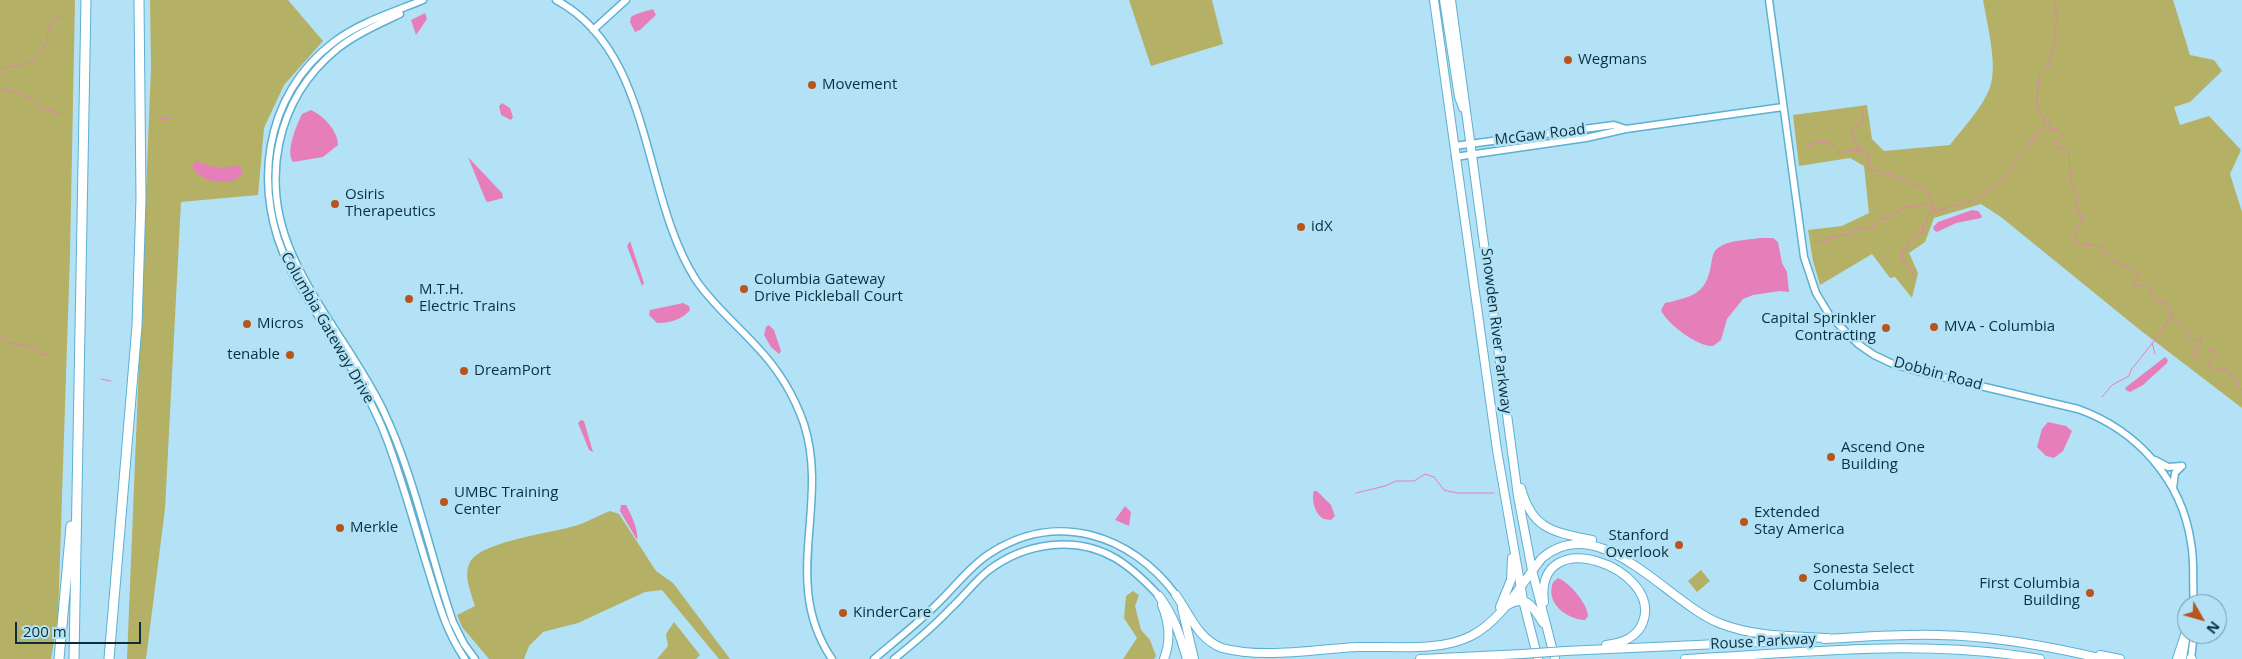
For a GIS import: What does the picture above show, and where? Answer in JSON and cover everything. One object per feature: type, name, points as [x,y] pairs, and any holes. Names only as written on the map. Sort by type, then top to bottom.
[{"type":"highway","points":[[74,659],[86,0]]},
{"type":"highway","points":[[109,659],[137,326],[141,199],[139,0]]},
{"type":"highway","points":[[59,659],[78,426]]},
{"type":"main road","name":"Snowden River Parkway","points":[[1434,0],[1497,450],[1522,600],[1538,659]]},
{"type":"main road","points":[[1444,0],[1459,98],[1469,124]]},
{"type":"main road","name":"Snowden River Parkway","points":[[1451,0],[1472,144],[1511,451],[1532,570],[1555,659]]},
{"type":"main road","points":[[1488,624],[1507,593],[1512,566],[1497,450]]},
{"type":"main road","points":[[1511,451],[1527,507],[1537,520],[1556,532],[1612,547],[1632,558],[1649,576]]},
{"type":"main road","points":[[1176,595],[1202,636],[1223,649],[1240,653],[1262,655],[1449,644],[1471,636],[1488,624],[1505,606],[1542,558],[1556,548],[1565,545],[1583,544],[1610,551],[1649,576],[1686,605],[1729,627],[1760,634],[1828,638]]},
{"type":"main road","points":[[1546,629],[1544,584],[1551,570],[1566,560],[1586,558],[1604,564],[1629,579],[1640,591],[1646,611],[1643,623],[1633,636],[1621,642],[1565,652]]},
{"type":"main road","points":[[1176,595],[1183,611],[1194,659]]},
{"type":"main road","points":[[1158,596],[1168,628],[1164,659]]},
{"type":"main road","points":[[1158,596],[1178,628],[1187,659]]},
{"type":"main road","points":[[1505,606],[1522,600],[1533,607],[1546,629]]},
{"type":"main road","name":"Rouse Parkway","points":[[1420,659],[1828,638],[1939,635],[2026,643],[2103,659]]},
{"type":"main road","points":[[2026,643],[2120,659]]},
{"type":"main road","points":[[2177,659],[2182,644]]},
{"type":"main road","name":"Rouse Parkway","points":[[1685,659],[1940,648],[1994,652],[2040,659]]},
{"type":"main road","points":[[1284,659],[1325,650]]},
{"type":"main road","points":[[1761,659],[1820,652]]},
{"type":"street","name":"Columbia Gateway Drive","points":[[424,0],[350,32],[335,41],[308,67],[288,96],[274,128],[268,159],[267,189],[272,220],[285,257],[362,387],[377,416],[394,461],[446,624],[466,659]]},
{"type":"street","name":"Columbia Gateway Drive","points":[[424,0],[340,47],[314,72],[298,93],[283,125],[276,160],[275,189],[282,224],[295,260],[369,384],[384,413],[402,458],[453,622],[464,644],[475,659]]},
{"type":"street","points":[[556,0],[571,10],[593,30],[612,55],[628,86],[674,237],[688,267],[710,297],[776,368],[792,395],[801,416],[808,441],[812,472],[806,575],[807,593],[819,638],[832,659]]},
{"type":"street","points":[[593,30],[626,0]]},
{"type":"street","name":"Dobbin Road","points":[[1769,0],[1807,270],[1823,304],[1845,333],[1858,344],[1892,364],[2068,406],[2089,413],[2125,433],[2153,459],[2173,488],[2185,516],[2191,539],[2193,594]]},
{"type":"street","name":"McGaw Road","points":[[1456,157],[1586,138],[1626,129],[1783,107]]},
{"type":"street","name":"McGaw Road","points":[[1454,146],[1614,125],[1626,129]]},
{"type":"street","points":[[2153,459],[2168,467],[2182,466],[2175,473],[2173,488]]},
{"type":"street","points":[[874,659],[918,623],[983,559],[1009,543],[1047,532],[1075,532],[1111,541],[1130,550],[1148,563],[1176,595]]},
{"type":"street","points":[[894,659],[926,632],[987,572],[1016,554],[1038,547],[1071,545],[1106,554],[1130,568],[1158,596]]},
{"type":"street","points":[[2188,644],[2189,659]]},
{"type":"street","points":[[2189,659],[2192,644]]},
{"type":"shaded area","points":[[0,0],[75,0],[70,255],[58,617],[51,659],[0,659]]},
{"type":"shaded area","points":[[150,0],[288,0],[323,41],[284,85],[264,128],[258,195],[181,202],[165,509],[146,659],[127,659],[151,68]]},
{"type":"shaded area","points":[[1129,0],[1212,0],[1223,44],[1151,66]]},
{"type":"shaded area","points":[[1983,0],[2173,0],[2190,55],[2214,60],[2222,71],[2190,102],[2174,107],[2180,125],[2209,116],[2241,150],[2230,174],[2242,212],[2242,408],[2140,330],[2001,217],[1981,204],[1934,218],[1925,242],[1909,253],[1918,273],[1912,298],[1895,277],[1890,278],[1872,254],[1820,285],[1813,261],[1808,230],[1842,226],[1869,213],[1864,166],[1850,158],[1799,166],[1793,115],[1867,105],[1872,139],[1884,151],[1950,145],[1979,108],[1991,84],[1993,75],[1992,54]]},
{"type":"shaded area","points":[[653,9],[656,15],[640,30],[635,32],[630,22],[631,17]]},
{"type":"shaded area","points":[[425,13],[427,19],[416,35],[411,20]]},
{"type":"shaded area","points":[[502,103],[510,108],[513,117],[511,120],[501,115],[499,106]]},
{"type":"shaded area","points":[[311,110],[321,116],[333,129],[338,145],[323,157],[293,162],[290,151],[295,131],[302,114]]},
{"type":"shaded area","points":[[468,157],[502,193],[503,198],[486,201]]},
{"type":"shaded area","points":[[196,161],[223,168],[239,165],[243,173],[232,181],[216,182],[202,177],[196,172],[192,167]]},
{"type":"shaded area","points":[[1972,210],[1978,211],[1982,216],[1981,218],[1956,223],[1937,232],[1934,230],[1933,227],[1938,222]]},
{"type":"shaded area","points":[[1773,238],[1778,242],[1782,263],[1787,272],[1789,292],[1780,291],[1753,295],[1743,299],[1727,319],[1721,340],[1713,346],[1699,343],[1692,339],[1676,328],[1664,316],[1661,310],[1665,303],[1690,296],[1701,289],[1709,275],[1716,249],[1733,242]]},
{"type":"shaded area","points":[[630,241],[644,283],[642,286],[627,246]]},
{"type":"shaded area","points":[[683,303],[689,306],[690,310],[675,320],[657,323],[649,315],[650,310]]},
{"type":"shaded area","points":[[769,325],[774,330],[781,351],[779,354],[771,347],[764,335],[766,327]]},
{"type":"shaded area","points":[[2165,357],[2168,360],[2167,363],[2143,385],[2130,392],[2126,390],[2125,388]]},
{"type":"shaded area","points":[[581,420],[584,421],[593,452],[589,450],[578,423]]},
{"type":"shaded area","points":[[2048,422],[2066,426],[2072,431],[2063,451],[2054,458],[2046,456],[2037,447],[2042,429]]},
{"type":"shaded area","points":[[1314,491],[1317,491],[1331,505],[1335,516],[1331,520],[1321,517],[1316,510],[1313,494]]},
{"type":"shaded area","points":[[621,505],[626,505],[630,513],[636,527],[637,540],[620,511]]},
{"type":"shaded area","points":[[1125,506],[1131,512],[1129,526],[1115,520]]},
{"type":"shaded area","points":[[610,511],[619,514],[656,571],[673,583],[730,659],[719,659],[662,590],[645,592],[578,623],[543,632],[529,646],[524,659],[489,659],[462,627],[457,615],[475,606],[467,578],[470,562],[487,549],[516,539],[576,526]]},
{"type":"shaded area","points":[[1701,570],[1710,581],[1697,592],[1688,581]]},
{"type":"shaded area","points":[[1558,578],[1577,594],[1585,606],[1588,616],[1585,620],[1571,617],[1564,613],[1555,603],[1551,590],[1553,582]]},
{"type":"shaded area","points":[[1133,591],[1139,595],[1135,606],[1141,630],[1150,640],[1156,656],[1154,659],[1123,659],[1137,638],[1124,618],[1126,596]]},
{"type":"shaded area","points":[[674,622],[700,655],[696,659],[657,659],[668,646],[666,634]]},
{"type":"waterway","points":[[2056,0],[2055,8],[2058,20],[2055,28],[2056,35],[2049,64],[2040,74],[2037,103],[2041,114],[2049,123],[2050,128],[2057,129],[2062,135],[2054,143],[2054,147],[2064,149],[2069,153],[2073,188],[2079,198],[2075,206],[2083,218],[2074,231],[2076,240],[2081,244],[2101,246],[2113,261],[2132,269],[2139,275],[2134,284],[2149,288],[2155,300],[2166,304],[2175,321],[2185,328],[2191,340],[2201,339],[2201,345],[2194,349],[2194,354],[2197,357],[2201,357],[2208,350],[2215,350],[2216,355],[2209,360],[2211,368],[2216,370],[2225,368],[2228,374],[2236,379],[2239,388],[2242,390]]},
{"type":"waterway","points":[[0,70],[19,66],[34,59],[48,41],[48,33],[52,23],[63,17]]},
{"type":"waterway","points":[[0,89],[16,92],[31,98],[43,109],[62,114]]},
{"type":"waterway","points":[[1863,109],[1863,120],[1852,132],[1859,151],[1863,150],[1868,153],[1868,169],[1894,176],[1921,187],[1929,196],[1933,208]]},
{"type":"waterway","points":[[159,118],[172,119]]},
{"type":"waterway","points":[[1818,243],[1841,235],[1847,235],[1858,229],[1872,227],[1882,218],[1886,219],[1906,207],[1919,207],[1924,203],[1936,211],[1971,201],[2004,180],[2028,145],[2039,134],[2044,126],[2044,118]]},
{"type":"waterway","points":[[1804,146],[1824,142],[1843,154],[1848,150],[1859,151]]},
{"type":"waterway","points":[[1915,277],[1902,258],[1903,250],[1907,248],[1913,235],[1922,233],[1923,225],[1927,222],[1928,213],[1935,211]]},
{"type":"waterway","points":[[2102,397],[2112,385],[2129,376],[2131,370],[2162,331],[2171,315]]},
{"type":"waterway","points":[[0,337],[10,343],[29,346],[42,354],[50,356]]},
{"type":"waterway","points":[[2152,343],[2155,354]]},
{"type":"waterway","points":[[101,379],[111,381]]},
{"type":"waterway","points":[[1356,493],[1385,486],[1396,481],[1414,481],[1425,474],[1434,477],[1444,490],[1457,493],[1494,493]]},
{"type":"place","name":"Wegmans","points":[[1568,60]]},
{"type":"place","name":"Movement","points":[[812,85]]},
{"type":"place","name":"Osiris Therapeutics","points":[[335,204]]},
{"type":"place","name":"idX","points":[[1301,227]]},
{"type":"place","name":"Columbia Gateway Drive Pickleball Court","points":[[744,289]]},
{"type":"place","name":"M.T.H. Electric Trains","points":[[409,299]]},
{"type":"place","name":"Micros","points":[[247,324]]},
{"type":"place","name":"MVA - Columbia","points":[[1934,327]]},
{"type":"place","name":"Capital Sprinkler Contracting","points":[[1886,328]]},
{"type":"place","name":"tenable","points":[[290,355]]},
{"type":"place","name":"DreamPort","points":[[464,371]]},
{"type":"place","name":"Ascend One Building","points":[[1831,457]]},
{"type":"place","name":"UMBC Training Center","points":[[444,502]]},
{"type":"place","name":"Extended Stay America","points":[[1744,522]]},
{"type":"place","name":"Merkle","points":[[340,528]]},
{"type":"place","name":"Stanford Overlook","points":[[1679,545]]},
{"type":"place","name":"Sonesta Select Columbia","points":[[1803,578]]},
{"type":"place","name":"First Columbia Building","points":[[2090,593]]},
{"type":"place","name":"KinderCare","points":[[843,613]]}]
